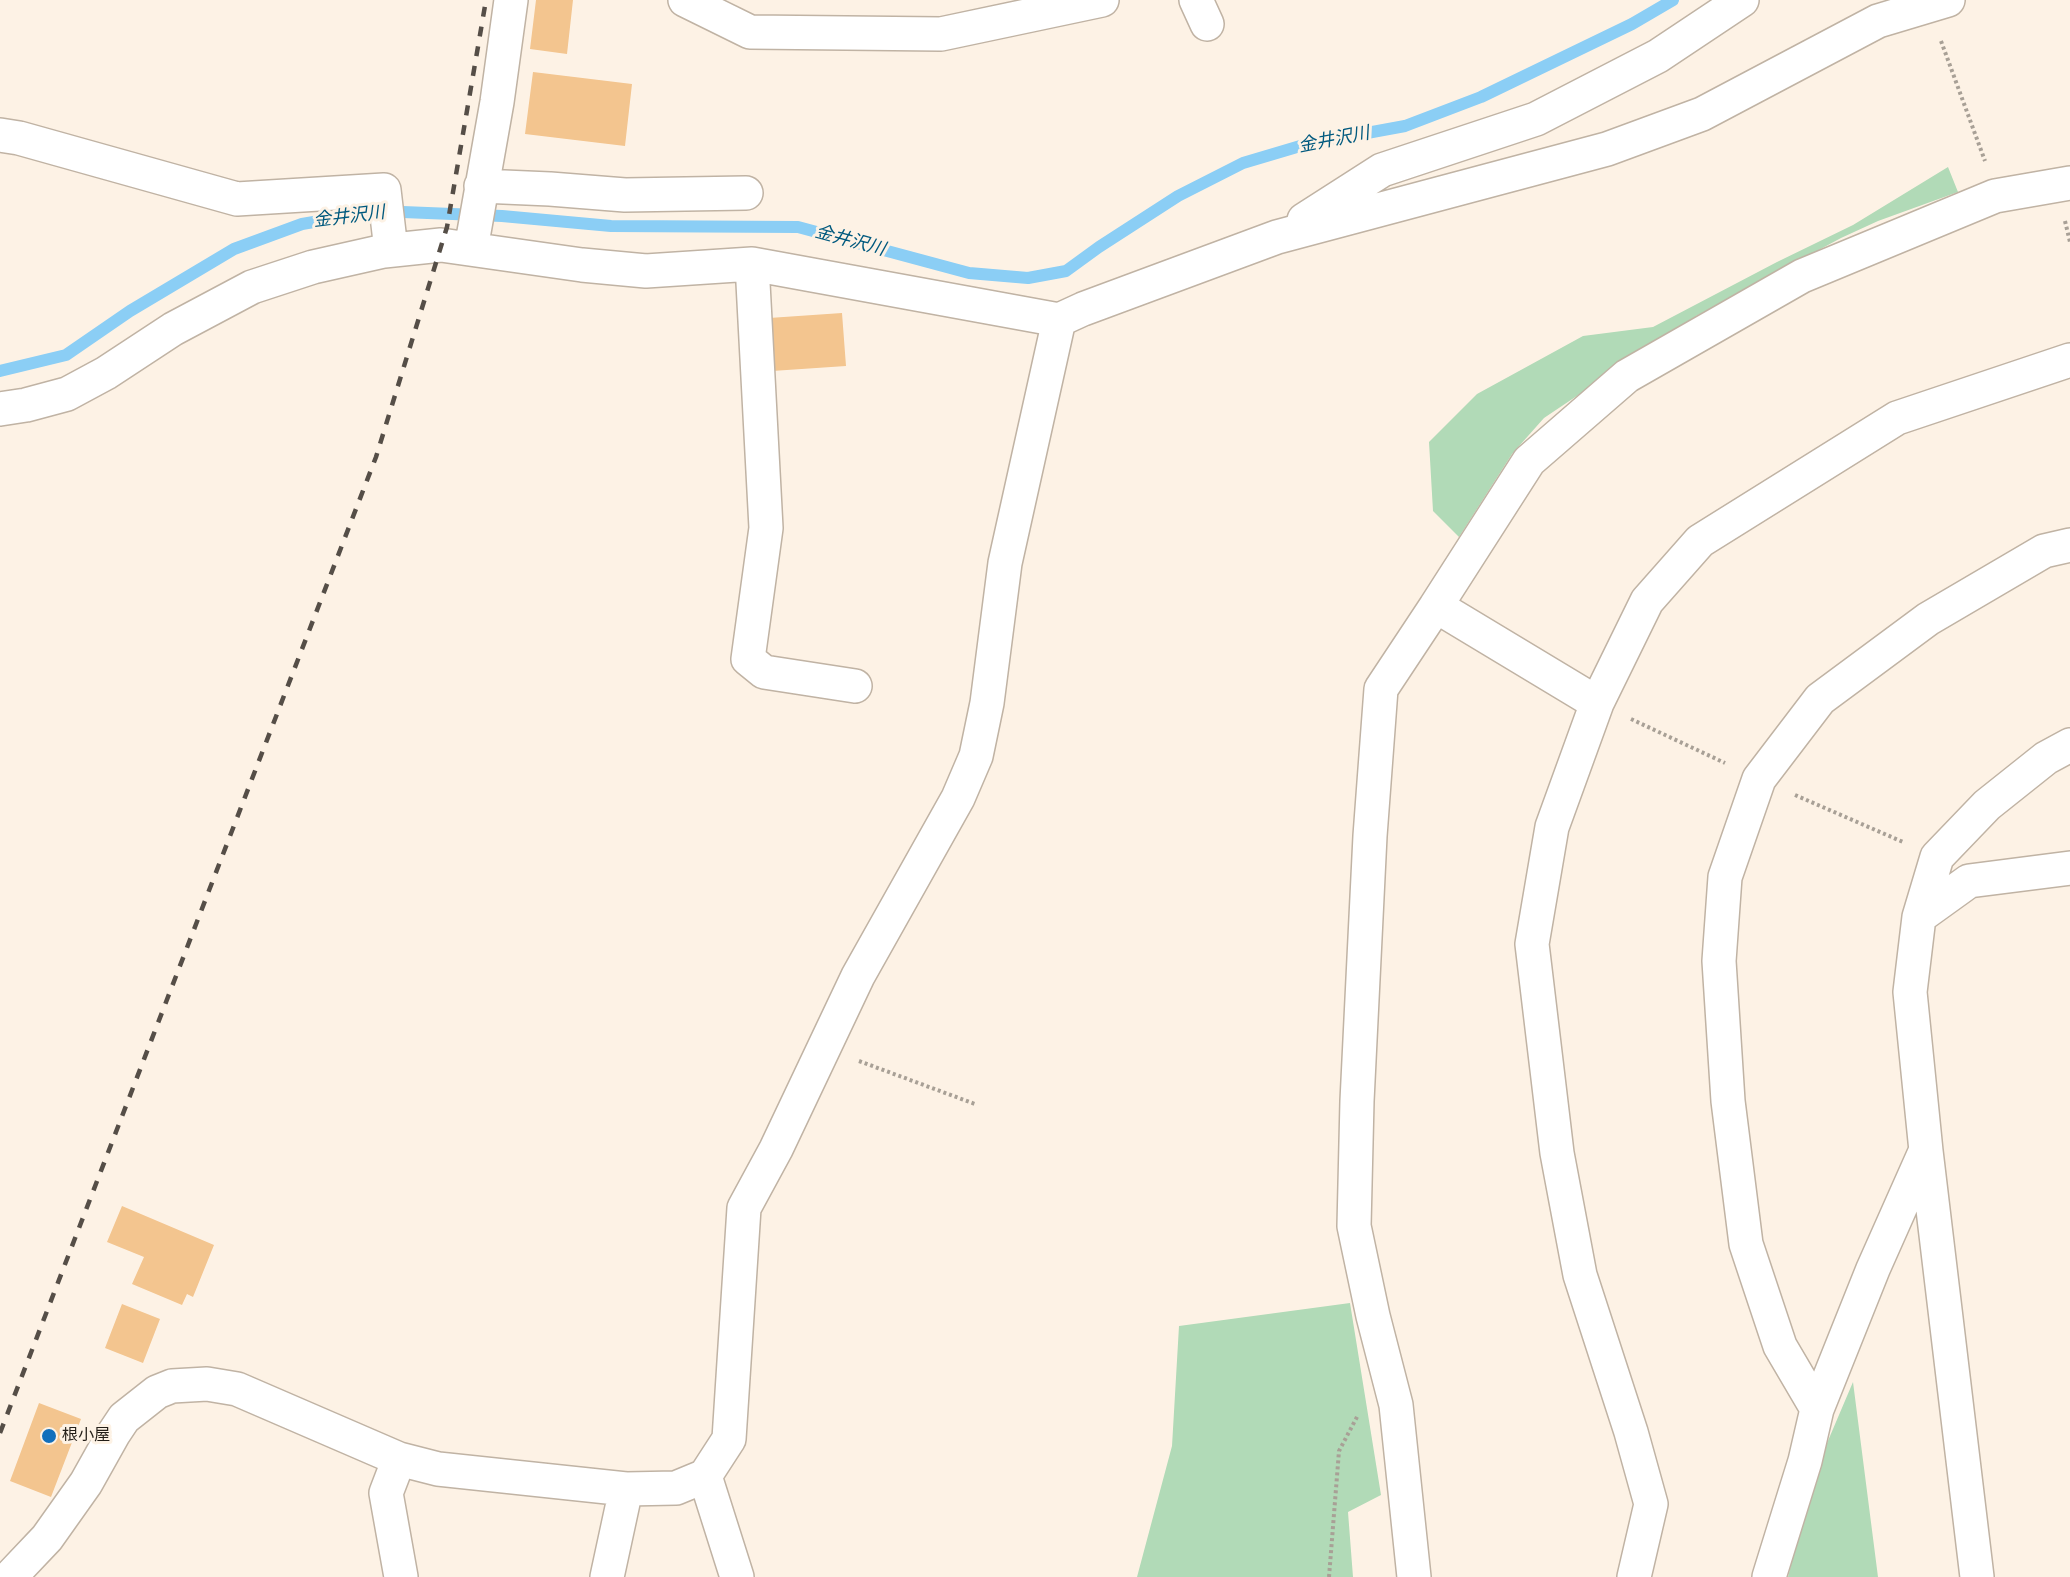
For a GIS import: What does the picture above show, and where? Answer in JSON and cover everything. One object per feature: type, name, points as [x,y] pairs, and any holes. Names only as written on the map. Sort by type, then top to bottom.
[{"type":"street","points":[[472,242],[497,102],[511,0]]},
{"type":"street","points":[[685,0],[750,32],[941,34],[1102,0]]},
{"type":"street","points":[[1276,237],[1382,170],[1536,119],[1658,56],[1742,0]]},
{"type":"street","points":[[0,409],[67,394],[106,374],[173,329],[252,287],[313,267],[391,249],[472,242],[582,265],[646,271],[752,264],[1059,320],[1276,237],[1607,149],[1702,114],[1878,21],[1938,3]]},
{"type":"street","points":[[0,135],[19,138],[237,199],[384,190],[391,249]]},
{"type":"street","points":[[1414,1577],[1396,1405],[1373,1316],[1354,1227],[1356,1113],[1370,836],[1381,689],[1529,461],[1627,376],[1802,276],[1995,196],[2070,183]]},
{"type":"street","points":[[480,194],[550,189],[626,195],[746,193]]},
{"type":"street","points":[[752,264],[766,528],[748,658],[764,672],[855,686]]},
{"type":"street","points":[[10,1577],[47,1538],[86,1483],[124,1418],[158,1392],[172,1386],[207,1384],[237,1389],[399,1459],[438,1469],[626,1489],[676,1488],[705,1476],[729,1439],[744,1208],[776,1149],[858,976],[958,798],[976,756],[987,703],[1005,563],[1059,320]]},
{"type":"street","points":[[1634,1577],[1651,1504],[1631,1432],[1580,1275],[1557,1153],[1532,944],[1552,827],[1597,703],[1647,601],[1700,541],[1897,418],[2070,360]]},
{"type":"street","points":[[1817,1409],[1780,1346],[1746,1244],[1728,1101],[1719,961],[1725,877],[1759,779],[1820,699],[1928,619],[2044,551],[2070,545]]},
{"type":"street","points":[[1436,606],[1597,703]]},
{"type":"street","points":[[1977,1577],[1926,1151],[1910,992],[1919,917],[1937,857],[1987,805],[2046,758],[2070,745]]},
{"type":"street","points":[[1919,917],[1969,881],[2070,868]]},
{"type":"street","points":[[1769,1577],[1805,1461],[1817,1409],[1873,1269],[1926,1151]]},
{"type":"street","points":[[399,1459],[387,1492],[401,1577]]},
{"type":"street","points":[[705,1476],[737,1577]]},
{"type":"street","points":[[607,1577],[626,1489]]},
{"type":"path","points":[[1938,3],[1989,171],[1967,187],[1974,205]]},
{"type":"path","points":[[824,1048],[975,1104]]},
{"type":"path","points":[[1329,1577],[1339,1451],[1360,1412]]},
{"type":"green space","points":[[1948,167],[1958,192],[1878,221],[1841,238],[1696,316],[1544,418],[1512,454],[1459,537],[1433,511],[1429,442],[1477,394],[1583,336],[1653,327],[1853,225]]},
{"type":"green space","points":[[1350,1303],[1381,1495],[1348,1512],[1353,1577],[1137,1577],[1172,1446],[1179,1326]]},
{"type":"green space","points":[[1853,1382],[1878,1577],[1788,1577],[1813,1476]]},
{"type":"building","points":[[536,0],[573,0],[567,54],[530,49]]},
{"type":"building","points":[[533,72],[632,84],[625,146],[525,134]]},
{"type":"building","points":[[842,313],[846,366],[772,371],[769,318]]},
{"type":"building","points":[[122,1206],[214,1245],[193,1297],[187,1294],[182,1305],[132,1284],[144,1257],[107,1242]]},
{"type":"building","points":[[122,1304],[160,1319],[143,1363],[105,1348]]},
{"type":"building","points":[[39,1403],[81,1419],[51,1497],[10,1481]]},
{"type":"waterway","name":"金井沢川","points":[[0,371],[66,355],[130,311],[234,249],[302,224],[378,211],[502,216],[611,226],[798,227],[969,273],[1028,278],[1066,271],[1178,196],[1243,163],[1307,144],[1405,126],[1481,97],[1632,24],[1673,0]]},
{"type":"railway","points":[[0,1433],[376,457],[447,227],[486,0]]},
{"type":"place","name":"根小屋","points":[[49,1436]]}]
